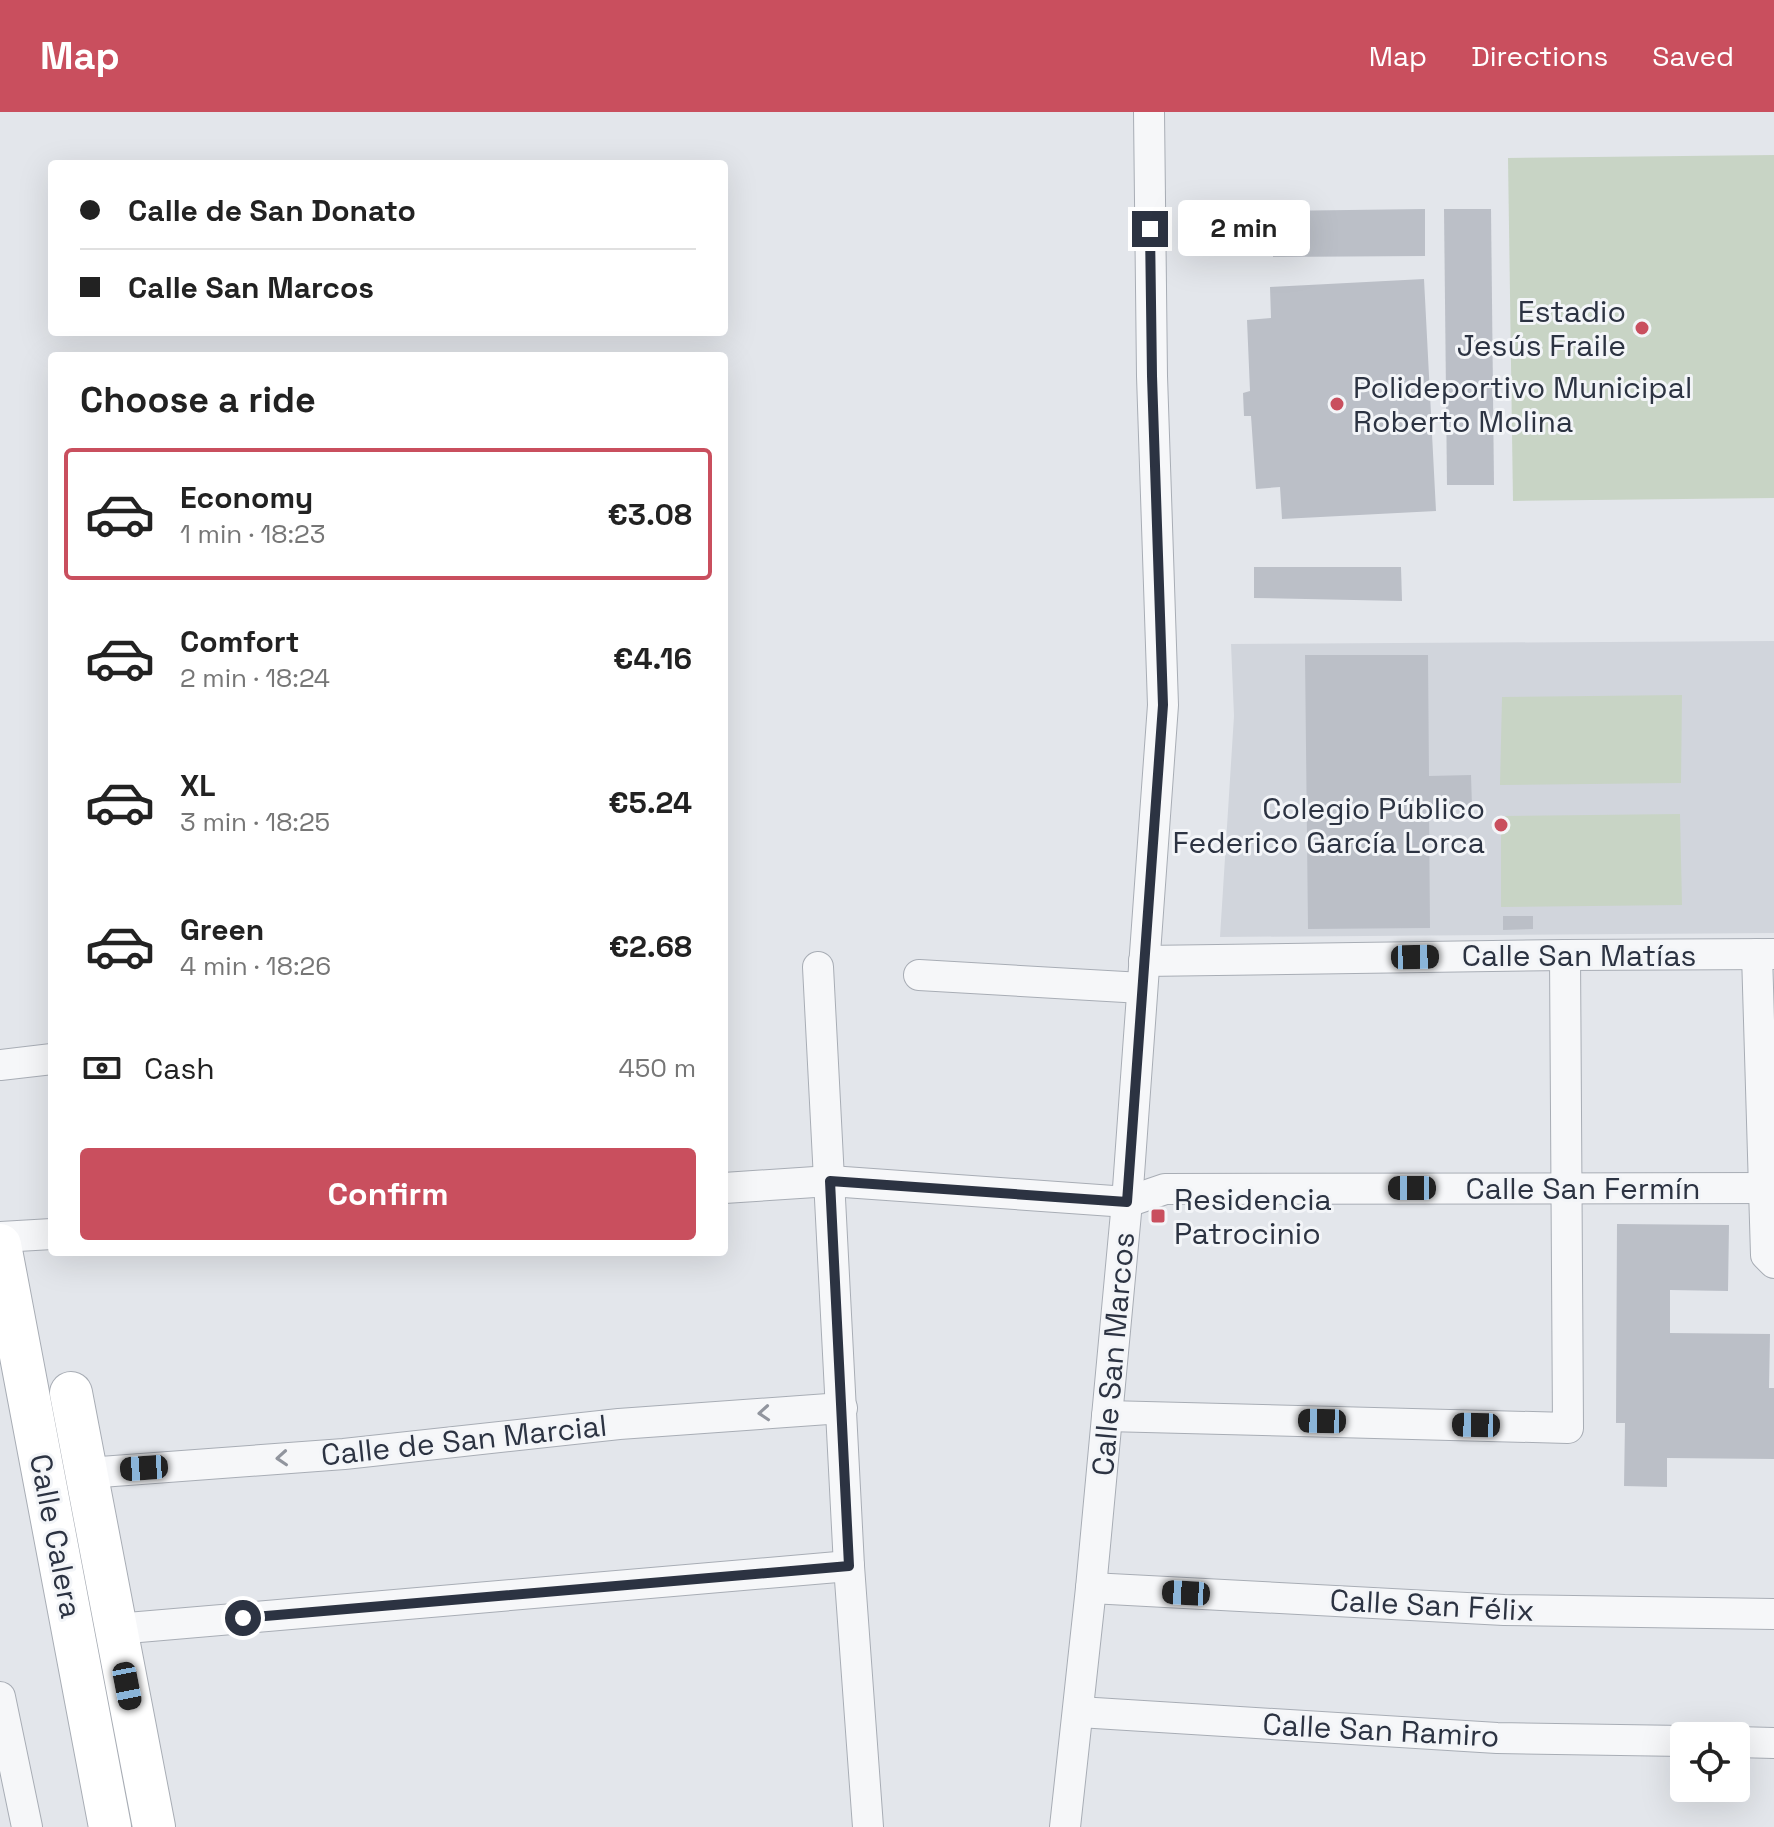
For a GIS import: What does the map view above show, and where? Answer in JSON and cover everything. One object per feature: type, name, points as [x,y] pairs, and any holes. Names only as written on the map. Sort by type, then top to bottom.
[{"type":"main road","name":"Calle Calera","points":[[0,1245],[110,1827]]},
{"type":"main road","name":"Calle Calera","points":[[71,1393],[154,1827]]},
{"type":"street","name":"Calle San Marcos","points":[[1065,1827],[1079,1712],[1127,1202],[1163,705],[1152,376],[1149,112]]},
{"type":"street","name":"Calle San Matías","points":[[919,975],[1143,975],[1565,955],[1765,954]]},
{"type":"street","points":[[1765,954],[1769,1188],[1766,1255],[1774,1263]]},
{"type":"street","points":[[1107,1416],[1568,1428],[1565,955]]},
{"type":"street","points":[[818,967],[849,1566],[868,1827]]},
{"type":"street","points":[[0,1065],[48,1059]]},
{"type":"street","name":"Calle San Fermín","points":[[728,1188],[830,1181],[1127,1202],[1165,1189],[1769,1188]]},
{"type":"street","points":[[0,1237],[48,1234]]},
{"type":"street","name":"Calle de San Marcial","points":[[87,1473],[344,1454],[619,1424],[842,1408]]},
{"type":"street","points":[[116,1629],[849,1566]]},
{"type":"street","name":"Calle San Félix","points":[[1091,1588],[1504,1610],[1774,1614]]},
{"type":"street","points":[[0,1697],[9,1780],[27,1827]]},
{"type":"street","name":"Calle San Ramiro","points":[[1079,1712],[1497,1738],[1670,1741]]},
{"type":"street","points":[[1750,1742],[1774,1743]]},
{"type":"shaded area","name":"Colegio Público Federico García Lorca","points":[[1774,641],[1774,933],[1220,937],[1234,716],[1231,644]]},
{"type":"green space","name":"Estadio Jesús Fraile","points":[[1774,155],[1774,498],[1513,501],[1508,158]]},
{"type":"green space","points":[[1682,695],[1681,783],[1500,785],[1502,697]]},
{"type":"green space","points":[[1680,814],[1682,905],[1501,907],[1501,816]]},
{"type":"building","points":[[1425,209],[1425,256],[1273,257],[1273,211]]},
{"type":"building","points":[[1444,209],[1491,209],[1494,485],[1447,485]]},
{"type":"building","name":"Polideportivo Municipal Roberto Molina","points":[[1424,279],[1436,511],[1282,519],[1280,487],[1256,489],[1251,416],[1244,416],[1243,393],[1250,391],[1247,320],[1271,318],[1270,287]]},
{"type":"building","points":[[1254,567],[1401,567],[1402,601],[1254,598]]},
{"type":"building","points":[[1305,655],[1428,655],[1429,776],[1471,775],[1472,807],[1429,807],[1430,928],[1308,929]]},
{"type":"building","points":[[1503,916],[1533,916],[1533,929],[1503,930]]},
{"type":"building","points":[[1617,1224],[1729,1225],[1728,1291],[1670,1290],[1670,1333],[1770,1334],[1769,1388],[1774,1388],[1774,1459],[1667,1458],[1667,1487],[1624,1486],[1625,1423],[1616,1423]]},
{"type":"place","name":"Estadio Jesús Fraile","points":[[1642,328]]},
{"type":"place","name":"Polideportivo Municipal Roberto Molina","points":[[1337,404]]},
{"type":"place","name":"Colegio Público Federico García Lorca","points":[[1501,825]]},
{"type":"place","name":"Residencia Patrocinio","points":[[1158,1216]]},
{"type":"route","points":[[243,1618],[849,1566],[830,1181],[1127,1202],[1163,705],[1150,229]]}]
